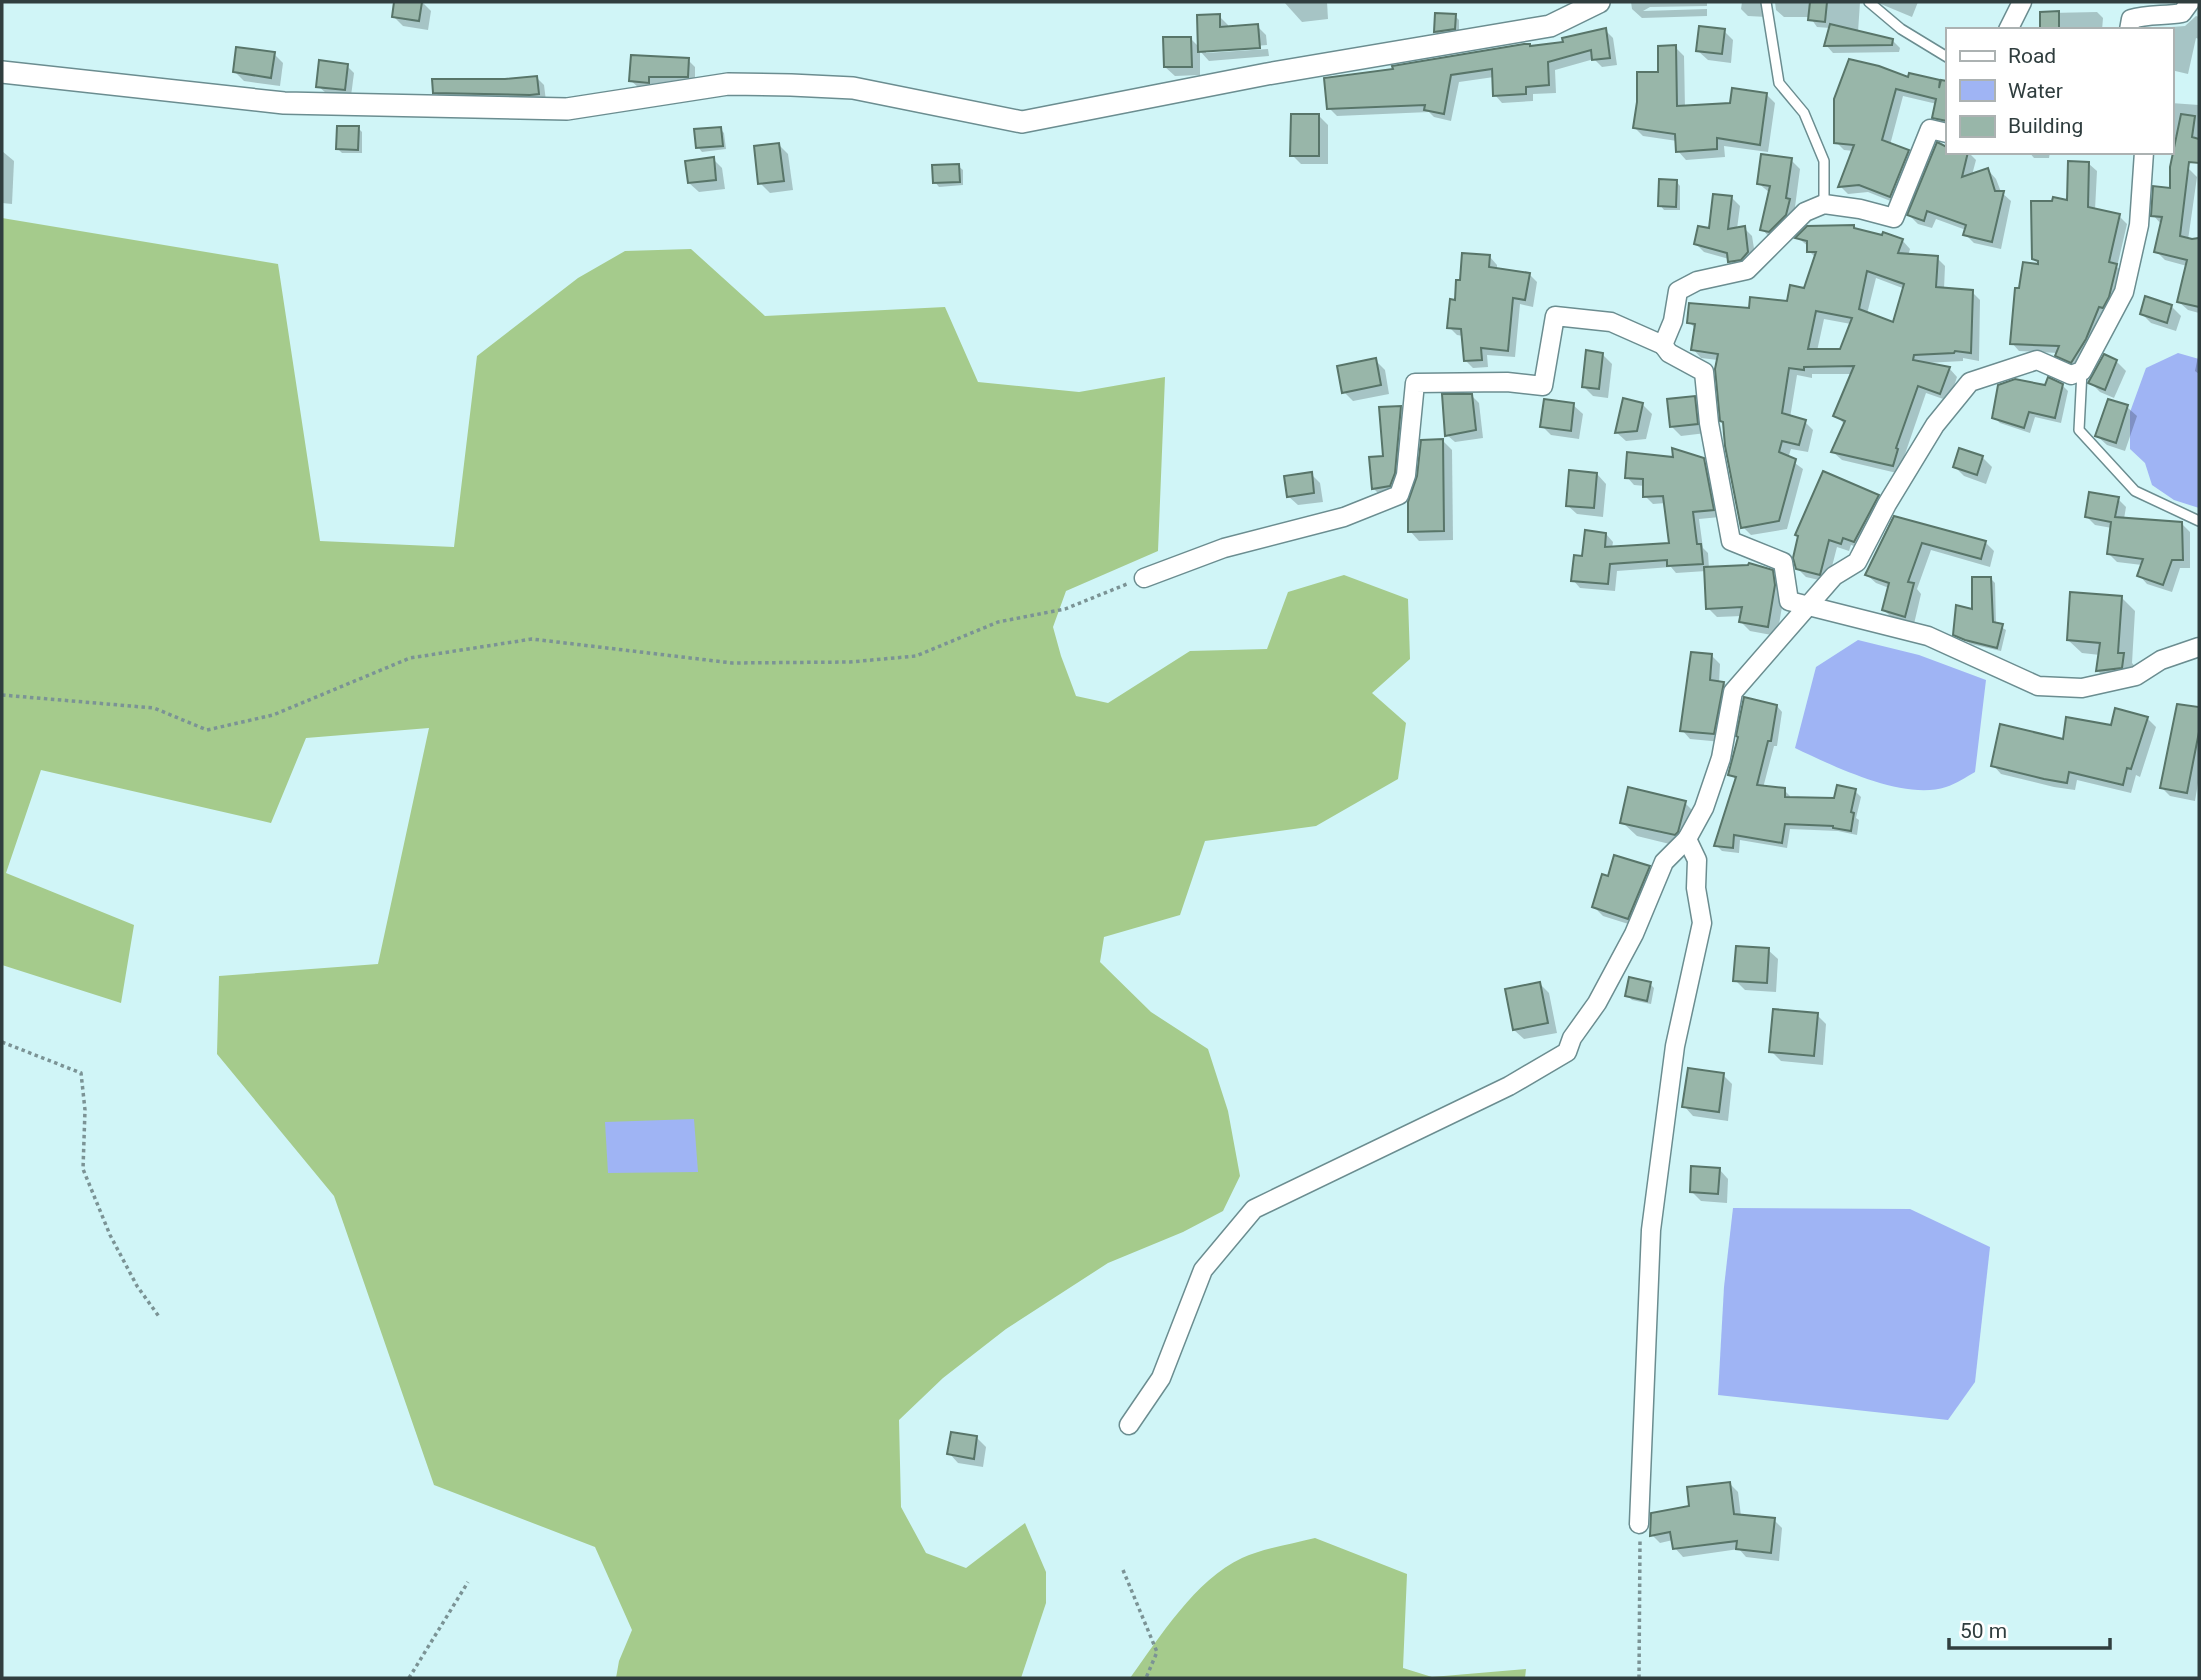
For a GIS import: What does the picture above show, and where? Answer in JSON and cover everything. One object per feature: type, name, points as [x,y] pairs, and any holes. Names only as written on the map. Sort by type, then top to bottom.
[{"type":"street","points":[[2,72],[284,103],[567,109],[728,84],[853,88],[1022,122],[1267,75],[1550,26],[1599,2]]},
{"type":"street","points":[[2009,28],[2022,2]]},
{"type":"street","points":[[2129,28],[2131,19],[2182,13],[2190,2]]},
{"type":"street","points":[[1663,345],[1673,321],[1678,291],[1697,281],[1747,270],[1805,212],[1824,204],[1860,209],[1894,218],[1930,130],[1946,132]]},
{"type":"street","points":[[1129,1424],[1161,1378],[1203,1270],[1254,1209],[1509,1086],[1567,1052],[1572,1038],[1597,1003],[1634,934],[1664,862],[1687,839],[1704,808],[1721,758],[1733,692],[1834,576],[1857,562],[1887,503],[1935,425],[1970,382],[2037,360],[2071,375],[2082,371],[2124,292],[2139,225],[2144,154]]},
{"type":"street","points":[[1144,578],[1224,548],[1344,517],[1399,495],[1406,475],[1415,383],[1507,382],[1543,386],[1555,316],[1611,322],[1663,345],[1669,353],[1704,372],[1709,423],[1731,541],[1783,562],[1789,601],[1927,636],[2038,686],[2082,688],[2136,676],[2161,660],[2199,646]]},
{"type":"street","points":[[1639,1524],[1651,1230],[1675,1046],[1702,923],[1696,888],[1697,860],[1687,839]]},
{"type":"lane","points":[[1766,2],[1780,83],[1804,113],[1824,161],[1824,204]]},
{"type":"lane","points":[[1869,2],[1901,29],[1946,56]]},
{"type":"lane","points":[[2082,371],[2079,430],[2135,491],[2199,522]]},
{"type":"path","points":[[2,695],[154,708],[208,730],[273,715],[410,658],[532,639],[732,663],[849,662],[916,656],[998,622],[1065,609],[1144,578]]},
{"type":"path","points":[[2,1042],[81,1073],[85,1110],[83,1169],[110,1235],[137,1286],[160,1318]]},
{"type":"path","points":[[1639,1524],[1639,1678]]},
{"type":"path","points":[[1124,1570],[1157,1651],[1146,1678]]},
{"type":"path","points":[[410,1678],[468,1582]]},
{"type":"green space","points":[[2,218],[278,264],[320,541],[454,547],[477,356],[578,278],[625,251],[691,249],[765,316],[945,307],[978,382],[1079,392],[1165,377],[1158,551],[1066,591],[1053,627],[1076,696],[1108,703],[1190,651],[1267,649],[1288,592],[1344,575],[1408,599],[1410,659],[1372,693],[1406,723],[1398,779],[1316,826],[1205,841],[1180,915],[1104,937],[1100,962],[1151,1012],[1208,1049],[1228,1111],[1240,1176],[1223,1211],[1183,1232],[1108,1263],[1006,1329],[943,1378],[899,1420],[901,1507],[926,1553],[966,1568],[1025,1523],[1046,1572],[1046,1603],[1021,1678],[616,1678],[619,1661],[632,1630],[595,1547],[434,1485],[334,1196],[217,1054],[219,976],[378,964],[429,728],[306,738],[271,823],[41,770],[6,873],[134,925],[121,1003],[2,965]]},
{"type":"green space","points":[[1315,1538],[1407,1574],[1403,1668],[1432,1677],[1526,1669],[1525,1678],[1130,1678],[1166,1628],[1209,1580],[1242,1558]]},
{"type":"water","points":[[2178,353],[2199,359],[2199,508],[2174,500],[2152,485],[2145,463],[2130,449],[2130,412],[2146,368]]},
{"type":"water","points":[[1858,640],[1919,655],[1986,680],[1975,772],[1946,787],[1910,789],[1869,780],[1795,748],[1816,667]]},
{"type":"water","points":[[694,1119],[698,1172],[608,1173],[605,1122]]},
{"type":"water","points":[[1733,1208],[1910,1209],[1990,1247],[1975,1382],[1948,1420],[1718,1395],[1724,1287]]},
{"type":"building","points":[[394,2],[422,2],[419,21],[392,17]]},
{"type":"building","points":[[1810,2],[1827,2],[1825,22],[1808,20]]},
{"type":"building","points":[[2059,11],[2059,28],[2040,28],[2040,12]]},
{"type":"building","points":[[1435,13],[1456,14],[1455,29],[1434,32]]},
{"type":"building","points":[[1220,14],[1220,27],[1258,24],[1260,48],[1198,52],[1197,15]]},
{"type":"building","points":[[1830,24],[1893,39],[1892,45],[1824,46]]},
{"type":"building","points":[[1699,26],[1725,29],[1722,54],[1696,51]]},
{"type":"building","points":[[1606,28],[1610,58],[1592,60],[1591,50],[1548,62],[1549,85],[1526,87],[1526,94],[1493,96],[1492,69],[1451,75],[1444,114],[1424,110],[1425,105],[1327,109],[1324,78],[1393,69],[1392,66],[1524,44],[1530,46],[1563,42],[1562,38]]},
{"type":"building","points":[[1163,37],[1191,37],[1192,67],[1164,67]]},
{"type":"building","points":[[1676,45],[1677,106],[1730,103],[1732,88],[1767,93],[1760,145],[1717,138],[1717,149],[1676,152],[1675,134],[1633,128],[1637,102],[1637,72],[1658,72],[1658,46]]},
{"type":"building","points":[[236,47],[275,52],[271,78],[233,72]]},
{"type":"building","points":[[631,55],[689,58],[688,77],[649,77],[649,83],[629,81]]},
{"type":"building","points":[[1849,59],[1908,77],[1909,73],[1940,80],[1939,88],[1941,80],[1946,81],[1946,121],[1932,118],[1936,99],[1896,89],[1882,140],[1909,150],[1890,197],[1859,185],[1838,187],[1854,145],[1834,143],[1834,99]]},
{"type":"building","points":[[319,60],[348,64],[345,90],[316,87]]},
{"type":"building","points":[[537,76],[539,94],[433,93],[432,79]]},
{"type":"building","points":[[1291,114],[1319,114],[1319,156],[1290,156]]},
{"type":"building","points":[[2181,114],[2195,116],[2192,137],[2199,139],[2199,163],[2189,162],[2180,236],[2199,238],[2199,307],[2177,302],[2187,260],[2154,252],[2162,217],[2151,216],[2153,186],[2170,188],[2173,153]]},
{"type":"building","points":[[337,126],[359,126],[358,150],[336,149]]},
{"type":"building","points":[[721,127],[723,146],[696,148],[694,129]]},
{"type":"building","points":[[1937,142],[1946,146],[1946,154],[1968,154],[1962,177],[1988,168],[1995,191],[2004,191],[1992,242],[1963,235],[1966,225],[1927,211],[1924,221],[1907,215]]},
{"type":"building","points":[[779,143],[784,181],[758,184],[754,146]]},
{"type":"building","points":[[1761,154],[1792,158],[1786,198],[1790,199],[1786,215],[1769,232],[1760,230],[1770,186],[1757,184]]},
{"type":"building","points":[[714,157],[716,180],[688,183],[685,161]]},
{"type":"building","points":[[2068,161],[2089,162],[2088,207],[2120,214],[2109,262],[2117,264],[2109,297],[2103,308],[2099,307],[2086,339],[2071,363],[2055,356],[2059,346],[2010,344],[2015,288],[2019,288],[2023,262],[2038,264],[2038,261],[2032,259],[2031,201],[2052,201],[2053,197],[2067,200]]},
{"type":"building","points":[[959,164],[960,182],[933,183],[932,165]]},
{"type":"building","points":[[1659,179],[1677,180],[1676,207],[1658,206]]},
{"type":"building","points":[[1713,194],[1732,196],[1728,229],[1745,226],[1748,252],[1741,260],[1728,262],[1727,253],[1694,244],[1698,226],[1709,228]]},
{"type":"building","points":[[1854,225],[1854,228],[1882,235],[1883,232],[1903,239],[1898,253],[1938,256],[1936,287],[1973,290],[1971,353],[1955,351],[1914,355],[1913,360],[1950,367],[1940,394],[1918,386],[1896,448],[1898,449],[1893,466],[1831,452],[1845,421],[1833,416],[1854,366],[1804,367],[1804,370],[1789,368],[1782,413],[1806,420],[1799,445],[1782,441],[1779,452],[1796,459],[1779,521],[1741,528],[1723,422],[1720,421],[1715,369],[1718,354],[1691,350],[1695,324],[1687,323],[1689,303],[1749,308],[1750,297],[1787,301],[1790,285],[1804,288],[1816,252],[1807,252],[1807,241],[1795,238],[1807,226]],"holes":[[[1867,271],[1904,284],[1893,322],[1859,309]],[[1816,311],[1852,318],[1840,349],[1808,349]]]},
{"type":"building","points":[[1462,253],[1490,255],[1489,267],[1530,273],[1525,300],[1513,298],[1508,351],[1481,348],[1482,360],[1464,361],[1461,329],[1447,328],[1450,299],[1455,300],[1456,280],[1460,280]]},
{"type":"building","points":[[2145,296],[2172,305],[2167,323],[2140,314]]},
{"type":"building","points":[[1586,350],[1603,353],[1599,389],[1582,387]]},
{"type":"building","points":[[2104,354],[2117,360],[2105,390],[2088,383]]},
{"type":"building","points":[[1376,358],[1381,385],[1342,393],[1337,366]]},
{"type":"building","points":[[2048,377],[2063,384],[2055,418],[2029,412],[2024,428],[1992,418],[1998,385],[2015,379],[2045,385]]},
{"type":"building","points":[[1442,394],[1472,394],[1476,430],[1445,436]]},
{"type":"building","points":[[1695,396],[1698,424],[1670,427],[1667,399]]},
{"type":"building","points":[[1623,398],[1643,403],[1637,431],[1615,433]]},
{"type":"building","points":[[1544,399],[1574,403],[1571,431],[1540,427]]},
{"type":"building","points":[[2108,399],[2128,405],[2116,443],[2095,436]]},
{"type":"building","points":[[1401,406],[1395,473],[1390,486],[1372,489],[1369,457],[1383,456],[1379,407]]},
{"type":"building","points":[[1443,439],[1444,531],[1408,532],[1408,502],[1417,476],[1421,440]]},
{"type":"building","points":[[1672,448],[1704,458],[1714,510],[1693,512],[1697,544],[1701,544],[1703,564],[1667,566],[1667,560],[1610,564],[1608,584],[1571,581],[1574,555],[1582,556],[1585,530],[1606,533],[1605,547],[1669,543],[1663,496],[1643,497],[1643,479],[1625,478],[1627,452],[1673,457]]},
{"type":"building","points":[[1959,448],[1983,456],[1977,475],[1953,467]]},
{"type":"building","points":[[1569,470],[1597,473],[1594,508],[1566,506]]},
{"type":"building","points":[[1823,471],[1879,495],[1854,542],[1843,538],[1841,544],[1829,540],[1820,575],[1796,569],[1793,558],[1798,536],[1795,535]]},
{"type":"building","points":[[1312,472],[1314,493],[1287,497],[1284,476]]},
{"type":"building","points":[[2089,492],[2119,497],[2115,517],[2182,522],[2183,560],[2172,560],[2163,585],[2137,576],[2143,559],[2107,554],[2111,522],[2085,517]]},
{"type":"building","points":[[1894,516],[1986,541],[1981,559],[1922,543],[1908,582],[1914,583],[1905,617],[1882,610],[1889,583],[1865,575]]},
{"type":"building","points":[[1749,563],[1773,570],[1775,585],[1768,627],[1739,622],[1742,607],[1706,609],[1704,567]]},
{"type":"building","points":[[1972,577],[1991,577],[1993,622],[2003,624],[1997,648],[1953,635],[1956,605],[1972,609]]},
{"type":"building","points":[[2070,592],[2122,596],[2118,653],[2124,653],[2122,668],[2096,671],[2100,643],[2067,640]]},
{"type":"building","points":[[1691,652],[1712,654],[1710,680],[1724,682],[1714,734],[1680,731]]},
{"type":"building","points":[[1744,697],[1777,705],[1771,741],[1768,741],[1757,785],[1785,788],[1785,797],[1834,798],[1837,785],[1856,789],[1851,812],[1854,813],[1851,831],[1833,826],[1785,824],[1782,843],[1734,835],[1733,848],[1714,846],[1736,777],[1728,775],[1738,737],[1736,736]]},
{"type":"building","points":[[2177,704],[2199,707],[2199,732],[2187,793],[2160,788]]},
{"type":"building","points":[[2115,708],[2148,717],[2131,769],[2127,768],[2123,785],[2069,772],[2067,783],[1991,766],[2000,724],[2063,739],[2066,717],[2111,725]]},
{"type":"building","points":[[1628,787],[1686,801],[1678,832],[1675,835],[1620,823]]},
{"type":"building","points":[[1614,855],[1650,866],[1628,919],[1592,907],[1602,874],[1608,876]]},
{"type":"building","points":[[1736,946],[1769,948],[1767,983],[1733,981]]},
{"type":"building","points":[[1629,977],[1651,982],[1647,1001],[1625,996]]},
{"type":"building","points":[[1540,982],[1548,1023],[1513,1030],[1505,989]]},
{"type":"building","points":[[1773,1009],[1818,1013],[1814,1056],[1769,1052]]},
{"type":"building","points":[[1688,1068],[1724,1073],[1719,1112],[1682,1107]]},
{"type":"building","points":[[1691,1166],[1720,1168],[1718,1194],[1690,1192]]},
{"type":"building","points":[[951,1432],[977,1436],[974,1459],[947,1454]]},
{"type":"building","points":[[1730,1482],[1734,1514],[1775,1518],[1771,1553],[1736,1549],[1737,1541],[1673,1549],[1670,1532],[1650,1536],[1651,1513],[1689,1506],[1687,1487]]}]
